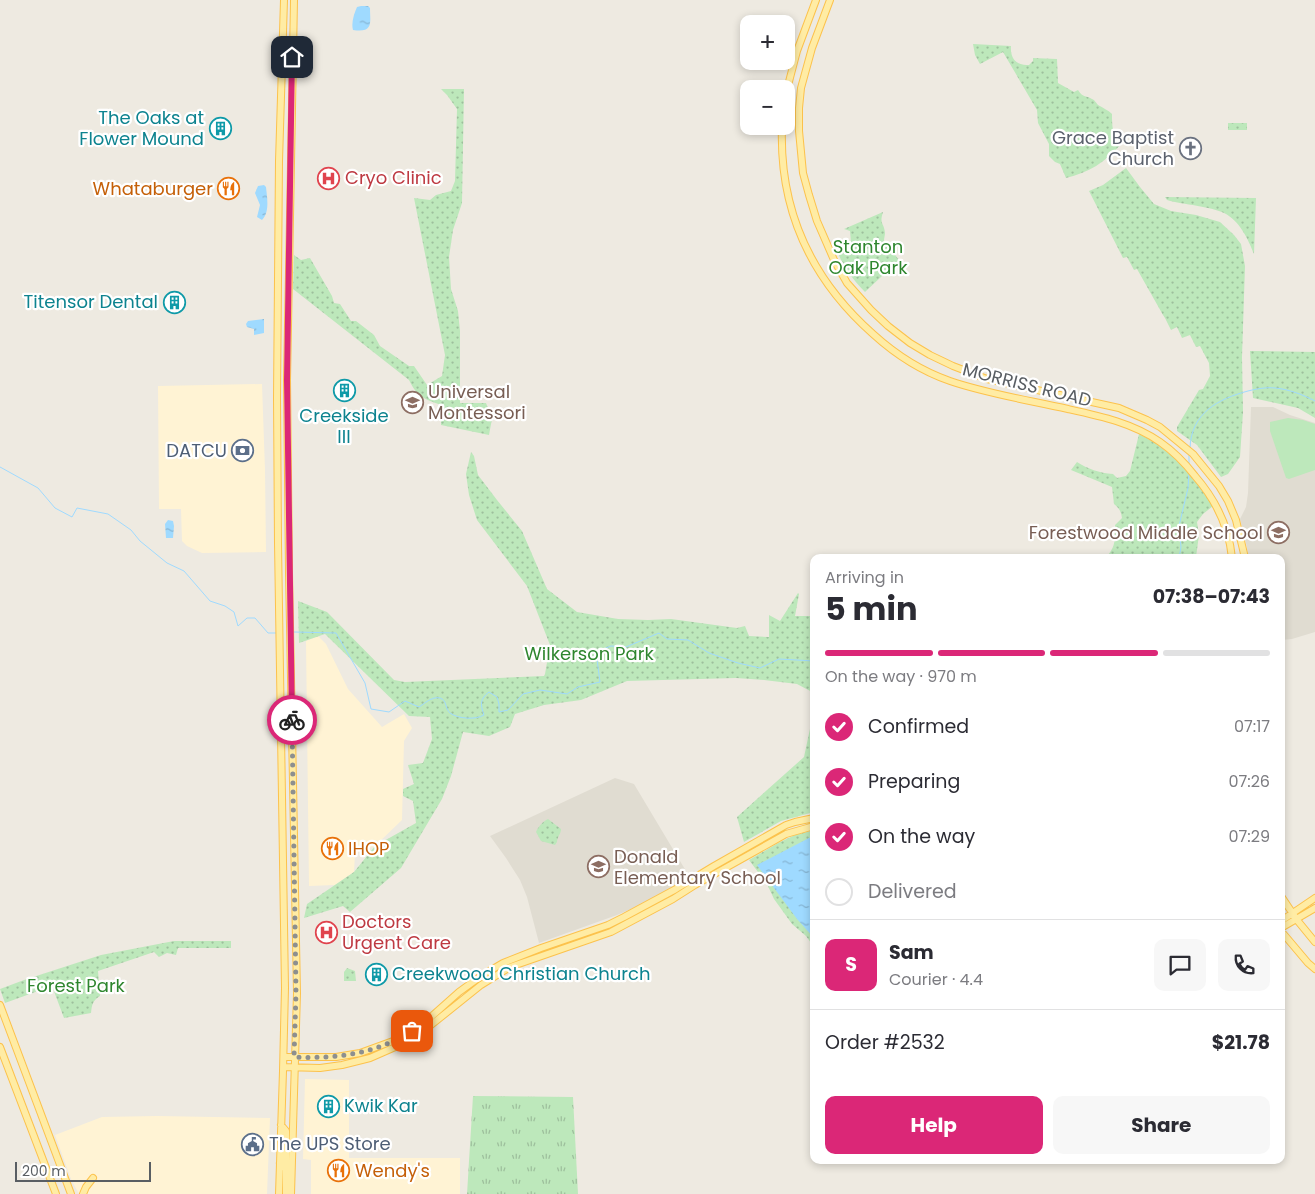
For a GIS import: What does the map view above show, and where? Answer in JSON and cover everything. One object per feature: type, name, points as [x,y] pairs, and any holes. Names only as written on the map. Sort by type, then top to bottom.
[{"type":"main road","points":[[279,1194],[284,1067],[285,954],[277,389],[279,161],[284,0]]},
{"type":"main road","points":[[291,1194],[296,980],[287,370],[294,0]]},
{"type":"main road","points":[[789,80],[816,0]]},
{"type":"main road","name":"MORRISS ROAD","points":[[830,0],[812,48],[802,88],[799,108],[799,131],[803,173],[817,221],[834,260],[848,283],[869,308],[888,326],[910,343],[945,363],[987,379],[1119,408],[1154,423],[1201,463],[1219,486],[1228,501],[1240,534],[1244,554]]},
{"type":"main road","name":"MORRISS ROAD","points":[[782,135],[784,173],[798,231],[820,272],[841,303],[863,325],[884,344],[904,358],[921,368],[950,380],[980,390],[1108,418],[1127,424],[1160,442],[1180,459],[1200,481],[1212,499],[1225,526],[1231,554]]},
{"type":"main road","points":[[284,1057],[336,1057],[360,1053],[414,1034],[459,992],[503,963],[608,925],[660,898],[786,825],[810,819]]},
{"type":"main road","points":[[284,1067],[326,1067],[382,1053],[414,1034],[481,984],[510,967],[611,932],[786,834],[810,827]]},
{"type":"main road","points":[[660,898],[664,904]]},
{"type":"main road","points":[[1285,918],[1315,898]]},
{"type":"main road","points":[[1285,903],[1315,942]]},
{"type":"main road","points":[[1285,928],[1315,908]]},
{"type":"main road","points":[[1285,935],[1315,969]]},
{"type":"main road","points":[[0,1005],[71,1194]]},
{"type":"main road","points":[[0,1047],[56,1194]]},
{"type":"main road","points":[[281,1125],[286,1130],[286,1161],[291,1168]]},
{"type":"main road","points":[[280,1163],[286,1170],[286,1194]]},
{"type":"main road","points":[[83,1194],[93,1178]]},
{"type":"shaded area","points":[[262,384],[266,552],[202,553],[187,546],[182,541],[181,509],[159,509],[158,386]]},
{"type":"shaded area","name":"Forestwood Middle School","points":[[1251,407],[1273,407],[1315,423],[1315,632],[1285,640],[1285,554],[1248,554],[1240,519],[1246,507]]},
{"type":"shaded area","points":[[318,636],[326,644],[348,689],[382,727],[404,714],[412,728],[404,741],[402,820],[375,846],[355,853],[354,872],[335,885],[309,886],[306,641]]},
{"type":"shaded area","name":"Donald Elementary School","points":[[615,778],[634,784],[689,876],[645,903],[539,943],[527,897],[520,880],[490,836]]},
{"type":"shaded area","points":[[305,1079],[349,1080],[349,1158],[460,1158],[460,1194],[311,1194],[311,1160],[303,1159]]},
{"type":"shaded area","points":[[102,1117],[270,1118],[267,1194],[79,1194],[71,1179],[55,1135]]},
{"type":"green space","points":[[973,44],[1011,46],[1013,58],[1017,63],[1024,65],[1029,65],[1033,58],[1057,59],[1058,83],[1074,92],[1078,90],[1112,114],[1113,130],[1121,144],[1096,166],[1066,178],[1060,164],[1049,156],[1049,144],[1038,123],[1037,110],[1003,52],[980,64],[975,55]]},
{"type":"green space","points":[[441,89],[464,89],[462,203],[453,230],[449,257],[451,289],[458,311],[460,331],[460,403],[486,403],[493,413],[489,435],[441,425],[441,405],[422,397],[415,391],[409,380],[293,289],[294,255],[301,260],[310,258],[332,296],[334,303],[340,304],[351,321],[356,321],[374,335],[380,346],[409,366],[414,366],[427,385],[442,376],[445,355],[414,198],[430,200],[436,195],[451,191],[455,181],[457,109]]},
{"type":"green space","points":[[1228,123],[1247,123],[1247,130],[1228,130]]},
{"type":"green space","points":[[1126,168],[1154,204],[1171,211],[1196,215],[1220,222],[1241,244],[1245,266],[1242,357],[1243,412],[1240,457],[1228,474],[1221,477],[1197,445],[1177,431],[1177,427],[1199,390],[1203,389],[1210,376],[1209,363],[1200,346],[1196,347],[1190,335],[1182,338],[1177,327],[1171,330],[1137,269],[1134,270],[1127,257],[1123,258],[1089,191],[1103,185]]},
{"type":"green space","points":[[1165,197],[1256,198],[1254,254],[1243,231],[1230,216],[1212,209],[1167,200]]},
{"type":"green space","name":"Stanton Oak Park","points":[[883,212],[881,219],[885,233],[884,241],[899,260],[865,292],[847,270],[834,245],[841,246],[851,243],[850,231],[844,229]]},
{"type":"green space","points":[[1250,351],[1315,352],[1315,418],[1298,408],[1253,398]]},
{"type":"green space","points":[[1288,418],[1315,424],[1315,470],[1289,479],[1286,478],[1270,431],[1270,422]]},
{"type":"green space","points":[[1139,434],[1172,456],[1197,484],[1213,506],[1197,522],[1199,535],[1196,554],[1108,554],[1115,539],[1115,525],[1122,518],[1120,510],[1114,504],[1112,487],[1071,470],[1077,462],[1103,473],[1113,474],[1117,478],[1126,476],[1130,471]]},
{"type":"green space","name":"Wilkerson Park","points":[[471,452],[474,456],[478,475],[522,531],[547,589],[577,612],[618,619],[671,619],[737,628],[745,626],[749,636],[769,637],[769,615],[780,621],[798,593],[795,616],[810,616],[810,691],[797,684],[736,678],[627,681],[581,700],[544,705],[515,714],[510,727],[489,736],[463,732],[451,776],[442,799],[401,868],[350,912],[343,906],[304,918],[307,904],[354,872],[375,846],[416,823],[413,801],[403,796],[403,789],[414,784],[408,765],[423,763],[432,739],[430,717],[409,716],[325,634],[299,643],[298,601],[327,612],[394,680],[405,682],[544,676],[545,674],[550,645],[527,586],[477,520],[469,495],[466,474]]},
{"type":"green space","points":[[810,729],[810,813],[781,821],[744,842],[737,817],[804,757]]},
{"type":"green space","points":[[548,819],[561,829],[555,845],[541,841],[536,832],[541,824]]},
{"type":"green space","points":[[810,831],[810,942],[792,924],[774,899],[767,884],[749,860],[795,835]]},
{"type":"green space","name":"Forest Park","points":[[174,941],[231,941],[231,948],[178,948],[176,955],[167,953],[159,957],[154,952],[98,971],[100,996],[93,1003],[91,1013],[64,1018],[52,986],[5,1003],[0,989],[101,955]]},
{"type":"green space","points":[[347,968],[355,971],[356,981],[344,981],[344,972]]},
{"type":"green space","points":[[473,1096],[573,1097],[578,1194],[467,1194]]},
{"type":"water","points":[[368,6],[370,8],[369,26],[365,30],[353,30],[353,21],[357,7]]},
{"type":"water","points":[[264,185],[266,187],[267,204],[265,217],[262,220],[257,217],[260,205],[255,193],[258,186]]},
{"type":"water","points":[[264,319],[264,333],[254,335],[254,329],[247,327],[246,324],[248,321]]},
{"type":"water","points":[[168,520],[173,521],[173,538],[166,538],[165,524]]},
{"type":"water","points":[[810,838],[810,934],[757,865]]},
{"type":"waterway","points":[[1190,448],[1195,425],[1208,409],[1226,398],[1248,391],[1275,388],[1296,393],[1315,401]]},
{"type":"waterway","points":[[1189,455],[1189,463]]},
{"type":"waterway","points":[[0,467],[38,488],[55,508],[72,517],[77,508],[108,514],[131,530],[140,541],[167,563],[184,571],[210,601],[225,606],[234,612],[238,626],[247,618],[255,618],[268,633],[277,633]]},
{"type":"waterway","points":[[1180,554],[1179,526],[1188,488],[1189,472]]},
{"type":"waterway","points":[[294,632],[336,633],[365,683],[371,709],[389,712],[405,701],[419,707],[431,699],[440,698],[444,701],[450,713],[458,717],[467,718],[476,718],[484,715],[482,702],[489,692],[497,697],[499,712],[508,710],[523,694],[540,690],[567,694],[578,687],[600,682],[596,652],[611,646],[626,647],[659,633],[667,639],[688,640],[709,653],[760,668],[779,659],[810,661]]},
{"type":"way so far","points":[[292,720],[296,949],[296,1036],[294,1057],[323,1058],[360,1053],[377,1048],[412,1031]]},
{"type":"place","name":"The Oaks at Flower Mound","points":[[220,128]]},
{"type":"place","name":"Grace Baptist Church","points":[[1190,148]]},
{"type":"place","name":"Cryo Clinic","points":[[329,178]]},
{"type":"place","name":"Whataburger","points":[[229,189]]},
{"type":"place","name":"Titensor Dental","points":[[174,302]]},
{"type":"place","name":"Creekside III","points":[[344,391]]},
{"type":"place","name":"Universal Montessori","points":[[412,402]]},
{"type":"place","name":"DATCU","points":[[243,451]]},
{"type":"place","name":"Forestwood Middle School","points":[[1279,533]]},
{"type":"place","name":"IHOP","points":[[332,849]]},
{"type":"place","name":"Donald Elementary School","points":[[598,867]]},
{"type":"place","name":"Doctors Urgent Care","points":[[326,932]]},
{"type":"place","name":"Creekwood Christian Church","points":[[376,974]]},
{"type":"place","name":"Kwik Kar","points":[[328,1106]]},
{"type":"place","name":"The UPS Store","points":[[253,1144]]},
{"type":"place","name":"Wendy's","points":[[339,1171]]},
{"type":"route","points":[[292,57],[287,420],[292,720]]}]
